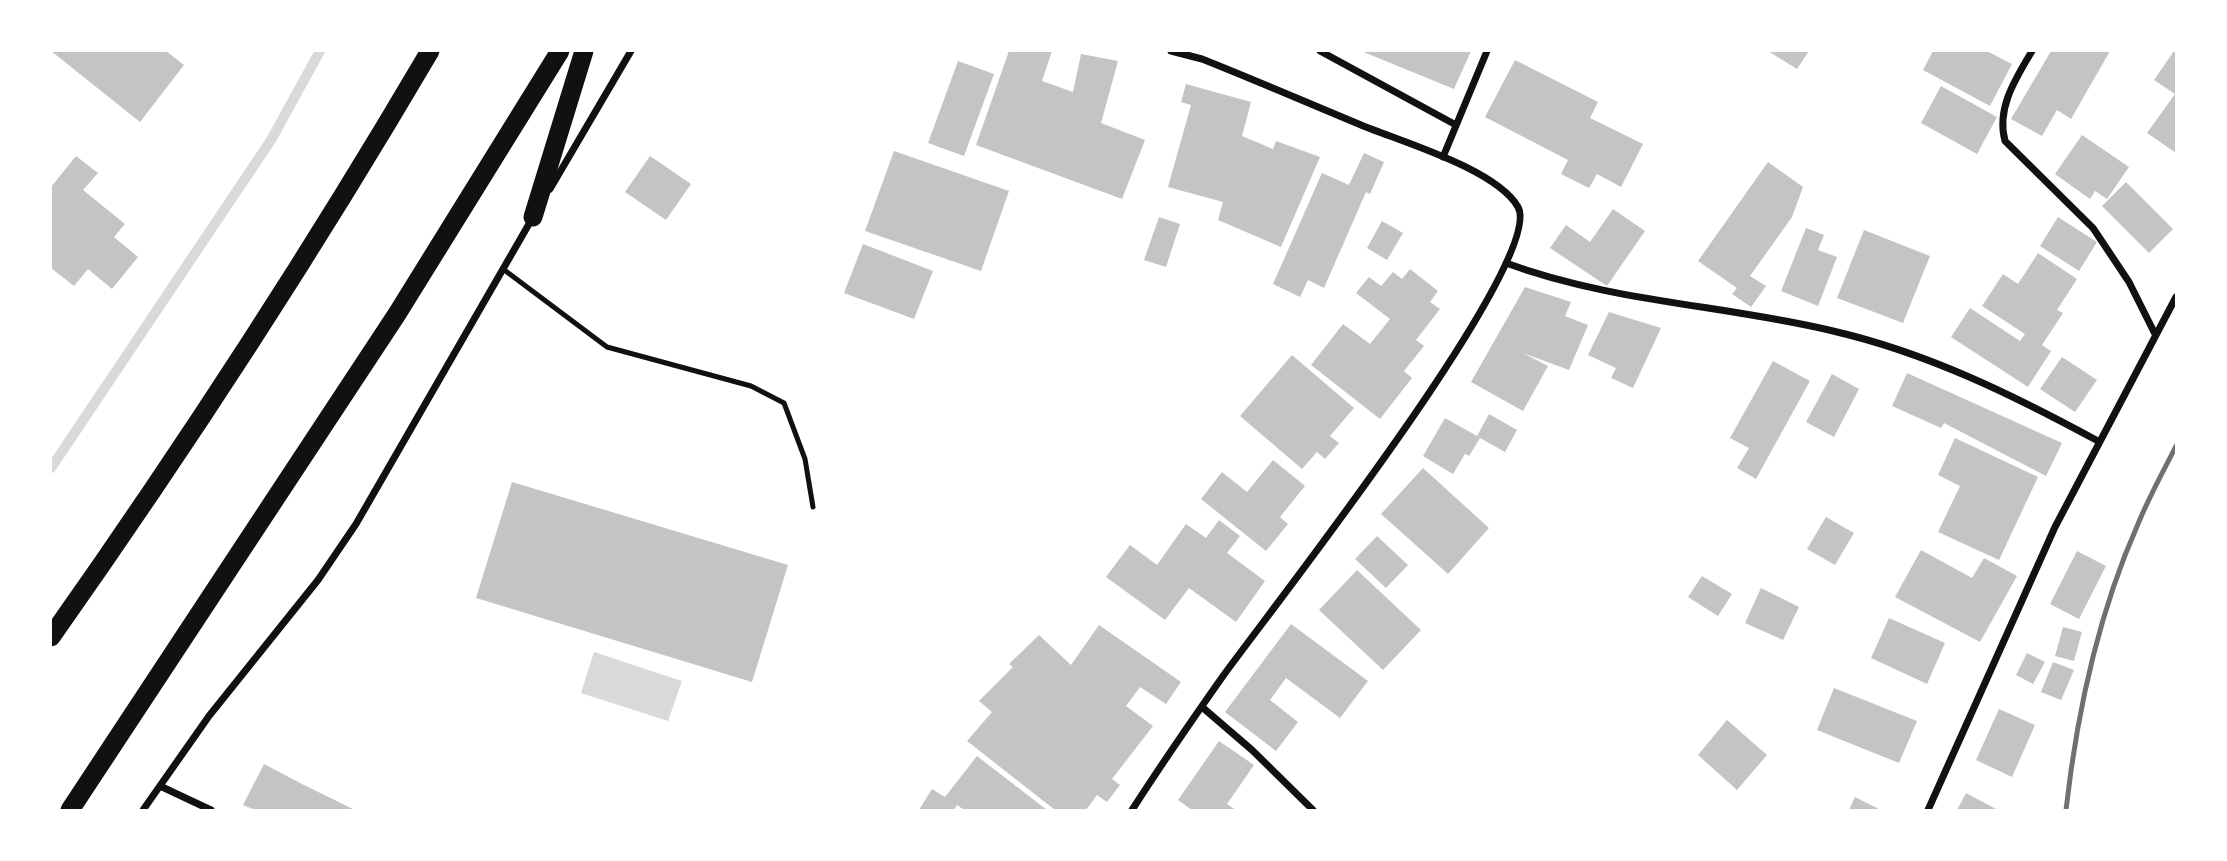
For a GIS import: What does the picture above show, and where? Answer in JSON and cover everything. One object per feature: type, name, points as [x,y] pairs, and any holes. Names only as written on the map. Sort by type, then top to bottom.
[{"type":"highway","points":[[51,637],[239,360],[337,209],[430,51]]},
{"type":"highway","points":[[70,810],[397,314],[560,51]]},
{"type":"highway","points":[[533,217],[584,51]]},
{"type":"street","points":[[143,810],[209,716],[318,580],[356,524],[631,51]]},
{"type":"street","points":[[1132,810],[1202,707],[1404,430],[1479,313],[1506,263],[1522,225],[1518,208],[1488,179],[1443,157],[1202,59],[1171,51]]},
{"type":"street","points":[[1320,51],[1456,125]]},
{"type":"street","points":[[1443,157],[1487,51]]},
{"type":"street","points":[[2032,51],[2002,111],[2001,126],[2005,141],[2093,228],[2129,282],[2155,334]]},
{"type":"street","points":[[1506,263],[1569,284],[1832,330],[1887,346],[1974,378],[2098,441]]},
{"type":"street","points":[[1928,810],[2050,539],[2098,441],[2176,297]]},
{"type":"street","points":[[1202,707],[1244,742],[1312,810]]},
{"type":"street","points":[[160,786],[211,810]]},
{"type":"lane","points":[[503,269],[607,347],[751,386],[784,403],[805,459],[813,507]]},
{"type":"shaded area","points":[[594,652],[682,681],[668,721],[581,693]]},
{"type":"building","points":[[51,51],[166,51],[184,65],[140,122]]},
{"type":"building","points":[[1009,51],[1052,51],[1042,81],[1073,92],[1081,54],[1118,61],[1101,123],[1145,140],[1122,199],[976,145]]},
{"type":"building","points":[[1361,51],[1471,51],[1454,89]]},
{"type":"building","points":[[1768,51],[1809,51],[1797,69]]},
{"type":"building","points":[[1933,51],[1987,51],[2012,64],[1990,106],[1923,70]]},
{"type":"building","points":[[2051,51],[2110,51],[2071,119],[2057,110],[2042,136],[2011,119]]},
{"type":"building","points":[[2176,51],[2176,153],[2147,133],[2175,94],[2154,80]]},
{"type":"building","points":[[1515,60],[1598,102],[1590,118],[1643,144],[1621,187],[1597,174],[1589,188],[1561,174],[1568,160],[1485,117]]},
{"type":"building","points":[[958,61],[994,74],[964,156],[928,143]]},
{"type":"building","points":[[1186,84],[1251,102],[1242,136],[1273,149],[1276,141],[1320,157],[1281,247],[1218,220],[1223,202],[1168,187],[1191,105],[1181,102]]},
{"type":"building","points":[[1941,86],[1997,117],[1977,154],[1921,123]]},
{"type":"building","points":[[2082,135],[2129,167],[2107,199],[2095,191],[2090,199],[2055,174]]},
{"type":"building","points":[[894,151],[1009,191],[981,271],[865,231]]},
{"type":"building","points":[[1364,153],[1384,162],[1370,194],[1366,192],[1324,288],[1308,280],[1300,297],[1273,284],[1322,173],[1349,185]]},
{"type":"building","points":[[76,156],[98,173],[83,190],[125,224],[114,237],[138,257],[112,289],[88,269],[74,286],[51,268],[51,187]]},
{"type":"building","points":[[650,156],[691,184],[666,220],[625,192]]},
{"type":"building","points":[[1768,162],[1803,187],[1792,217],[1750,276],[1766,286],[1751,307],[1732,294],[1737,288],[1698,261]]},
{"type":"building","points":[[2126,182],[2173,229],[2149,253],[2102,206]]},
{"type":"building","points":[[1613,209],[1645,231],[1607,286],[1550,248],[1566,225],[1590,242]]},
{"type":"building","points":[[1159,217],[1180,224],[1166,267],[1144,260]]},
{"type":"building","points":[[2058,217],[2097,242],[2079,271],[2040,246]]},
{"type":"building","points":[[1382,221],[1403,233],[1387,260],[1367,248]]},
{"type":"building","points":[[1806,228],[1824,235],[1818,250],[1837,257],[1818,306],[1781,291]]},
{"type":"building","points":[[1864,230],[1930,256],[1903,323],[1837,298]]},
{"type":"building","points":[[863,244],[933,271],[914,319],[844,293]]},
{"type":"building","points":[[2038,253],[2077,279],[2057,310],[2063,313],[2042,345],[2051,351],[2028,387],[1951,337],[1970,308],[2020,341],[2025,334],[1982,306],[2003,274],[2018,284]]},
{"type":"building","points":[[1410,269],[1438,291],[1430,302],[1440,309],[1416,340],[1424,346],[1404,371],[1412,378],[1380,419],[1311,365],[1343,324],[1370,344],[1390,319],[1356,293],[1369,277],[1381,286],[1393,272],[1402,279]]},
{"type":"building","points":[[1525,287],[1571,302],[1565,316],[1588,325],[1569,370],[1523,353],[1548,366],[1523,411],[1471,382]]},
{"type":"building","points":[[1609,312],[1661,328],[1633,388],[1611,378],[1616,368],[1588,355]]},
{"type":"building","points":[[1292,355],[1354,408],[1330,436],[1339,443],[1325,459],[1317,452],[1302,469],[1240,416]]},
{"type":"building","points":[[2062,357],[2097,380],[2075,412],[2040,389]]},
{"type":"building","points":[[1773,361],[1810,381],[1756,479],[1737,468],[1749,448],[1730,438]]},
{"type":"building","points":[[1907,373],[2062,443],[2046,476],[1944,423],[1941,428],[1892,406]]},
{"type":"building","points":[[1832,374],[1859,389],[1834,437],[1806,422]]},
{"type":"building","points":[[1489,414],[1517,430],[1505,452],[1480,438],[1469,456],[1465,454],[1453,474],[1423,456],[1445,418],[1477,436]]},
{"type":"building","points":[[1955,438],[2038,477],[1999,560],[1938,532],[1960,486],[1938,475]]},
{"type":"building","points":[[1273,460],[1305,486],[1280,517],[1288,524],[1266,551],[1201,499],[1222,472],[1247,492]]},
{"type":"building","points":[[1423,468],[1489,528],[1448,574],[1381,514]]},
{"type":"building","points":[[512,482],[788,565],[752,682],[476,598]]},
{"type":"building","points":[[1826,517],[1854,533],[1835,565],[1807,549]]},
{"type":"building","points":[[1219,520],[1240,536],[1227,553],[1265,581],[1236,622],[1189,588],[1165,620],[1106,577],[1130,545],[1157,565],[1186,524],[1206,538]]},
{"type":"building","points":[[1377,536],[1408,565],[1386,588],[1355,559]]},
{"type":"building","points":[[1921,550],[1972,578],[1984,558],[2017,576],[1980,642],[1895,597]]},
{"type":"building","points":[[2077,551],[2106,566],[2079,619],[2050,604]]},
{"type":"building","points":[[1357,570],[1421,630],[1383,670],[1319,610]]},
{"type":"building","points":[[1702,576],[1732,594],[1718,616],[1688,597]]},
{"type":"building","points":[[1761,588],[1799,607],[1783,640],[1745,623]]},
{"type":"building","points":[[1889,618],[1945,643],[1927,684],[1871,658]]},
{"type":"building","points":[[1291,624],[1368,681],[1340,718],[1286,678],[1270,700],[1298,722],[1276,751],[1225,712]]},
{"type":"building","points":[[1099,625],[1181,682],[1166,704],[1140,687],[1126,706],[1153,726],[1112,779],[1120,785],[1107,802],[1097,795],[1086,810],[1055,810],[967,741],[992,712],[979,701],[1013,667],[1009,664],[1039,635],[1071,665]]},
{"type":"building","points":[[2063,627],[2082,632],[2074,661],[2055,656]]},
{"type":"building","points":[[2027,653],[2045,662],[2033,684],[2016,675]]},
{"type":"building","points":[[2053,662],[2074,670],[2061,700],[2041,692]]},
{"type":"building","points":[[1834,688],[1917,721],[1899,763],[1817,730]]},
{"type":"building","points":[[1999,709],[2035,725],[2012,777],[1976,760]]},
{"type":"building","points":[[1727,720],[1767,755],[1737,790],[1698,755]]},
{"type":"building","points":[[1219,741],[1254,765],[1227,804],[1236,810],[1192,810],[1178,800]]},
{"type":"building","points":[[977,756],[1047,810],[964,810],[957,805],[954,810],[919,810],[932,789],[945,797]]},
{"type":"building","points":[[264,764],[355,810],[255,810],[243,805]]},
{"type":"building","points":[[1966,793],[1998,810],[1957,810]]},
{"type":"building","points":[[1855,797],[1881,810],[1849,810]]},
{"type":"waterway","points":[[51,468],[271,140],[320,51]]},
{"type":"railway","points":[[2066,810],[2083,700],[2111,593],[2147,504],[2176,446]]}]
